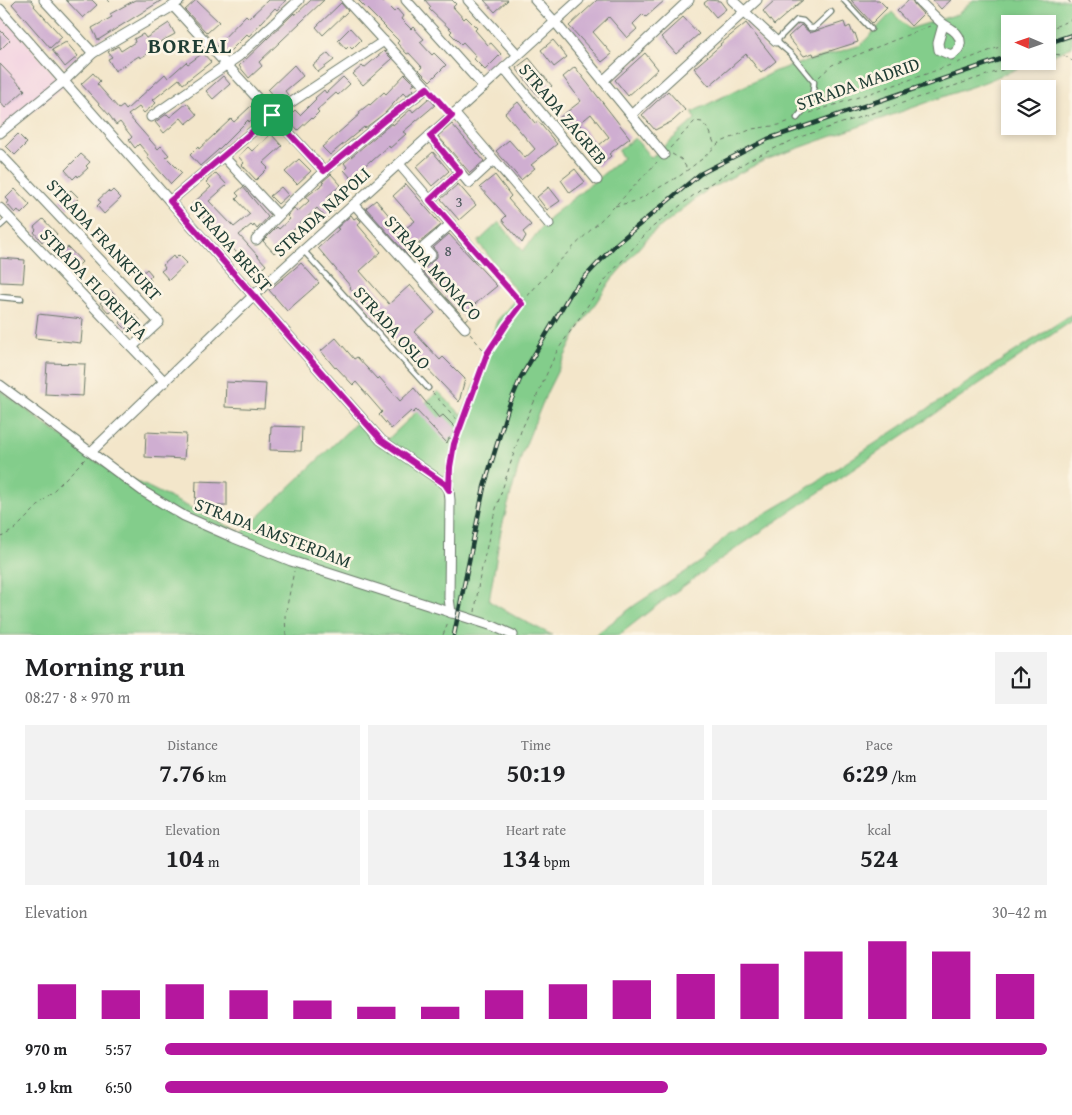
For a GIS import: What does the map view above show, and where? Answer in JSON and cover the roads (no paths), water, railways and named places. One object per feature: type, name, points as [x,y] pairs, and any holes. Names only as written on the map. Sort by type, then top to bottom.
[{"type":"street","points":[[44,0],[93,53]]},
{"type":"street","points":[[0,133],[64,81],[93,53],[180,0]]},
{"type":"street","points":[[152,117],[239,56],[299,0]]},
{"type":"street","points":[[256,240],[278,215],[324,171],[386,119],[427,88],[346,0]]},
{"type":"street","points":[[406,0],[484,87]]},
{"type":"street","points":[[468,0],[518,55]]},
{"type":"street","points":[[535,0],[664,155]]},
{"type":"street","name":"STRADA NAPOLI","points":[[91,452],[253,296],[579,0]]},
{"type":"street","points":[[603,81],[690,0]]},
{"type":"street","points":[[732,0],[776,41]]},
{"type":"street","points":[[631,115],[757,0]]},
{"type":"street","points":[[918,0],[942,23]]},
{"type":"street","points":[[173,6],[324,171]]},
{"type":"street","name":"STRADA BREST","points":[[0,9],[381,440],[445,484],[449,490],[451,519],[448,598],[451,613]]},
{"type":"street","points":[[170,201],[272,115],[384,41]]},
{"type":"street","name":"STRADA ZAGREB","points":[[504,68],[597,180]]},
{"type":"street","points":[[453,115],[549,224]]},
{"type":"street","points":[[430,136],[469,183],[494,160]]},
{"type":"street","name":"STRADA FRANKFURT","points":[[0,154],[158,322],[132,347]]},
{"type":"street","points":[[223,156],[278,215]]},
{"type":"street","points":[[399,164],[480,258]]},
{"type":"street","points":[[430,200],[460,172]]},
{"type":"street","name":"STRADA MONACO","points":[[354,204],[464,328]]},
{"type":"street","name":"STRADA FLORENȚA","points":[[0,208],[165,382]]},
{"type":"street","points":[[413,271],[431,255],[424,247],[451,224]]},
{"type":"street","name":"STRADA AMSTERDAM","points":[[0,385],[144,492],[184,516],[291,561],[493,626],[513,635]]},
{"type":"lane","points":[[844,0],[871,29]]},
{"type":"lane","points":[[797,118],[812,100],[814,82],[791,54],[776,41],[797,20],[803,21],[810,28],[814,28],[831,12]]},
{"type":"lane","points":[[0,226],[9,218]]},
{"type":"lane","name":"STRADA OSLO","points":[[304,250],[428,388]]},
{"type":"lane","points":[[0,297],[21,299]]},
{"type":"railway","points":[[1056,40],[1072,35]]},
{"type":"railway","points":[[454,635],[484,487],[508,408],[521,377],[572,291],[615,245],[700,174],[768,139],[1001,59]]},
{"type":"district","name":"BOREAL","points":[[190,45]]}]
